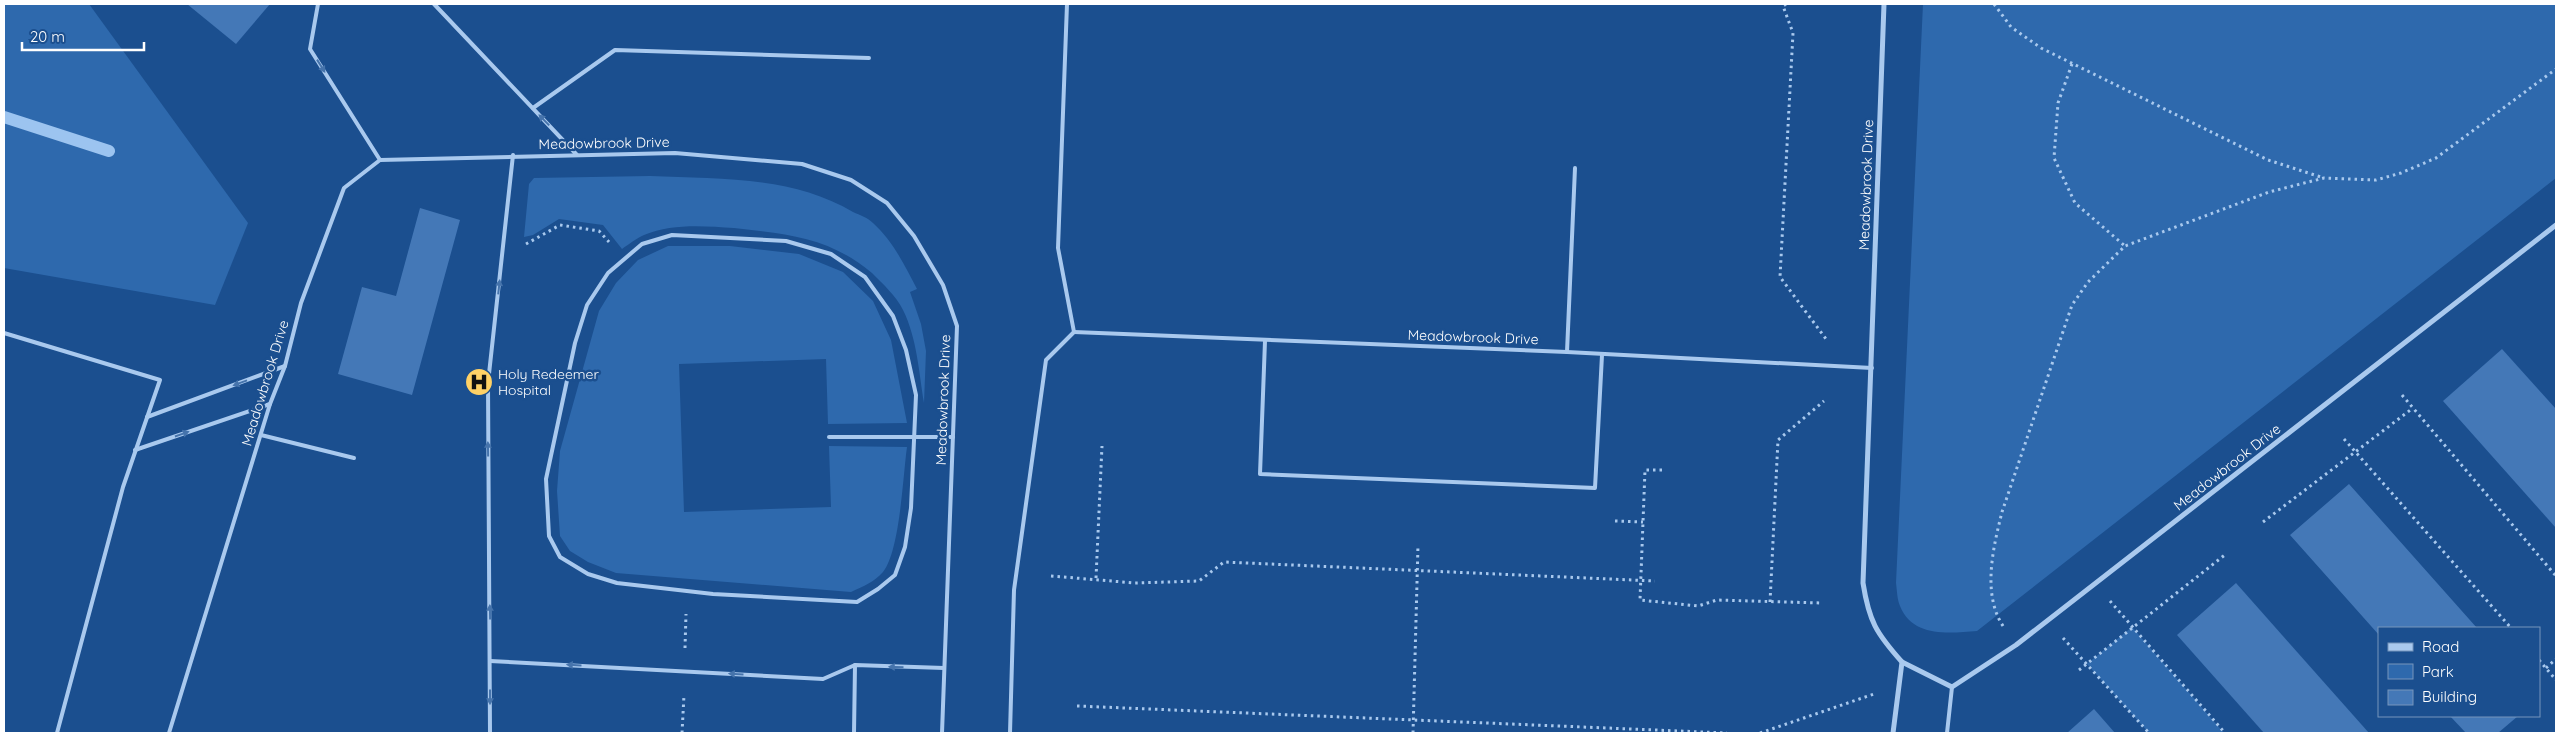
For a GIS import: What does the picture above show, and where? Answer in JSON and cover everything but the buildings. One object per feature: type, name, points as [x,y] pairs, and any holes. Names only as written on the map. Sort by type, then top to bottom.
[{"type":"street","name":"Meadowbrook Drive","points":[[1884,4],[1863,583],[1868,613],[1881,639],[1902,662],[1952,687],[2016,645],[2556,225]]},
{"type":"street","points":[[1893,733],[1902,662]]},
{"type":"lane","points":[[318,4],[310,49],[380,160]]},
{"type":"lane","points":[[434,4],[577,156]]},
{"type":"lane","points":[[1010,733],[1014,590],[1046,360],[1074,332],[1058,248],[1067,4]]},
{"type":"lane","points":[[533,108],[572,78],[615,50],[869,58]]},
{"type":"lane","name":"Meadowbrook Drive","points":[[169,733],[270,404],[285,366],[302,302],[344,188],[380,160],[675,153],[802,164],[851,180],[887,203],[914,236],[943,285],[957,326],[942,733]]},
{"type":"lane","points":[[490,733],[488,383],[513,156]]},
{"type":"lane","points":[[1567,352],[1575,168]]},
{"type":"lane","points":[[672,236],[786,241],[831,254],[865,277],[893,316],[906,350],[916,395],[911,508],[905,547],[895,575],[878,589],[857,602],[713,594],[618,582],[588,574],[560,557],[549,536],[546,479],[575,342],[587,305],[608,273],[624,260],[642,244],[672,236]]},
{"type":"lane","name":"Meadowbrook Drive","points":[[1074,332],[1567,352],[1872,368]]},
{"type":"lane","points":[[4,333],[160,380],[136,450],[57,733]]},
{"type":"lane","points":[[1265,340],[1260,474],[1595,488],[1602,355]]},
{"type":"lane","points":[[147,417],[285,366]]},
{"type":"lane","points":[[136,450],[270,404]]},
{"type":"lane","points":[[261,435],[354,458]]},
{"type":"lane","points":[[829,438],[953,438]]},
{"type":"lane","points":[[490,660],[822,679],[855,665],[944,668]]},
{"type":"lane","points":[[854,733],[855,665]]},
{"type":"lane","points":[[1948,733],[1952,687]]},
{"type":"path","points":[[1786,4],[1783,6],[1793,33],[1780,277],[1826,339]]},
{"type":"path","points":[[1994,4],[2011,27],[2041,48],[2268,160],[2324,178],[2376,180],[2401,173],[2436,158],[2556,69]]},
{"type":"path","points":[[2072,64],[2058,103],[2054,158],[2075,203],[2125,246]]},
{"type":"path","points":[[1995,613],[1991,581],[1994,544],[2002,512],[2072,305],[2088,282],[2125,246],[2269,192],[2324,178]]},
{"type":"path","points":[[502,258],[560,225],[599,231],[624,260]]},
{"type":"path","points":[[2402,395],[2556,576]]},
{"type":"path","points":[[1770,602],[1778,440],[1824,401]]},
{"type":"path","points":[[2263,522],[2413,408]]},
{"type":"path","points":[[2344,439],[2510,627]]},
{"type":"path","points":[[1096,578],[1102,446]]},
{"type":"path","points":[[1662,470],[1645,470],[1640,600],[1698,606],[1717,600],[1822,603]]},
{"type":"path","points":[[1615,521],[1643,522]]},
{"type":"path","points":[[1413,733],[1418,545]]},
{"type":"path","points":[[2079,670],[2226,554]]},
{"type":"path","points":[[1051,576],[1135,582],[1199,580],[1224,562],[1655,580]]},
{"type":"path","points":[[2095,584],[2225,733]]},
{"type":"path","points":[[685,649],[686,614]]},
{"type":"path","points":[[2047,620],[2149,733]]},
{"type":"path","points":[[2546,668],[2556,659]]},
{"type":"path","points":[[2540,661],[2556,680]]},
{"type":"path","points":[[1760,733],[1898,686]]},
{"type":"path","points":[[682,733],[684,692]]},
{"type":"path","points":[[1077,706],[1727,733]]},
{"type":"green space","points":[[4,4],[89,4],[248,223],[215,305],[4,268]]},
{"type":"green space","points":[[1923,4],[2556,4],[2556,178],[1977,631],[1933,631],[1914,624],[1906,616],[1899,603],[1896,583]]},
{"type":"green space","points":[[650,176],[728,179],[780,186],[830,200],[871,221],[893,246],[917,289],[910,292],[921,324],[926,351],[924,403],[914,344],[908,321],[900,305],[889,290],[872,273],[856,261],[824,245],[807,239],[772,232],[689,226],[655,231],[641,236],[622,249],[603,225],[559,219],[533,235],[524,237],[529,184],[534,178]]},
{"type":"green space","points":[[668,246],[730,246],[799,254],[843,272],[873,301],[891,340],[907,423],[828,424],[826,359],[679,364],[684,512],[831,507],[829,446],[907,447],[900,512],[893,548],[889,562],[883,572],[869,584],[851,592],[616,573],[588,562],[570,551],[560,536],[557,491],[560,451],[599,311],[616,283],[638,260]]},
{"type":"green space","points":[[2132,627],[2224,733],[2149,733],[2087,664]]},
{"type":"waterway","points":[[4,117],[109,151]]},
{"type":"place","name":"Holy Redeemer Hospital","points":[[479,382]]}]
